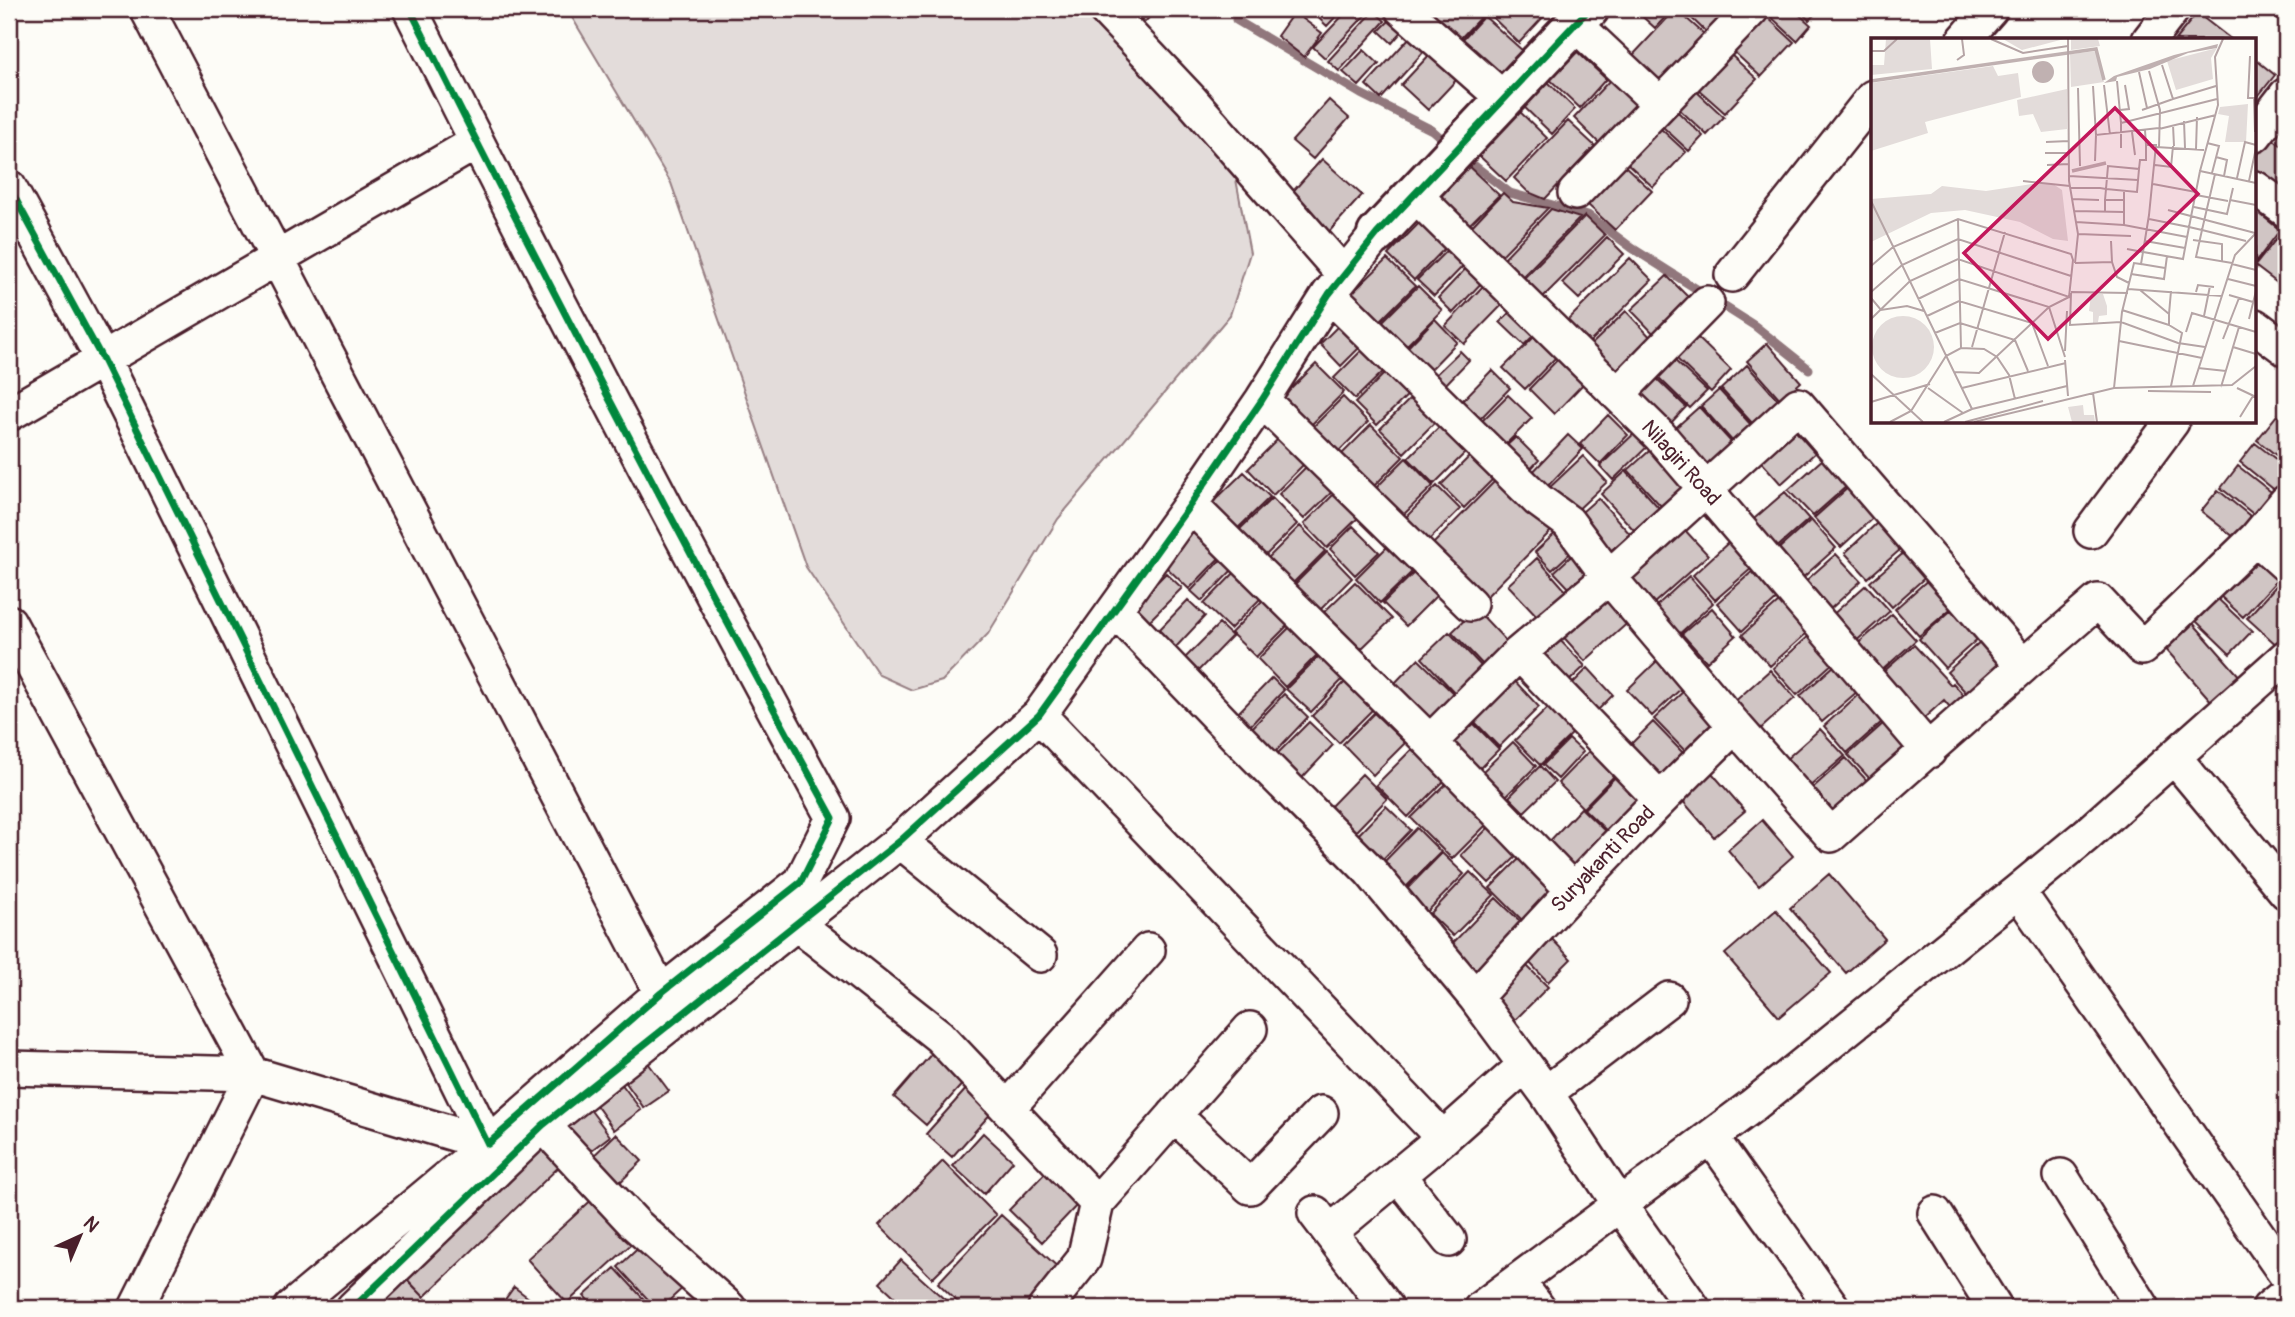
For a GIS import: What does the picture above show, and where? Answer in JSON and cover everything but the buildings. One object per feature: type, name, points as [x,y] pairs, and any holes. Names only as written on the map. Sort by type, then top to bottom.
[{"type":"street","points":[[147,9],[661,993]]},
{"type":"street","points":[[291,1308],[488,1144],[661,993],[801,882],[833,818],[731,632],[410,9]]},
{"type":"street","points":[[1105,9],[1191,100],[1337,284],[1538,500],[1568,522],[1609,577],[1831,835],[2098,601],[2142,648],[2256,538],[2286,502]]},
{"type":"street","points":[[1402,9],[1504,99]]},
{"type":"street","points":[[1575,194],[1752,9]]},
{"type":"street","points":[[1966,38],[1991,9]]},
{"type":"street","points":[[2151,38],[2173,9]]},
{"type":"street","points":[[352,1308],[543,1125],[900,841],[1039,715],[1190,505],[1337,284],[1377,234],[1582,16],[1660,104]]},
{"type":"street","points":[[2256,134],[2286,95]]},
{"type":"street","points":[[1732,275],[1871,100]]},
{"type":"street","points":[[9,414],[477,142]]},
{"type":"street","points":[[9,187],[103,360],[488,1144]]},
{"type":"street","points":[[2256,189],[2286,210]]},
{"type":"street","name":"Nilagiri Road","points":[[1414,194],[1660,436],[1928,751]]},
{"type":"street","points":[[1618,394],[1707,303]]},
{"type":"street","points":[[2256,327],[2286,349]]},
{"type":"street","points":[[1262,400],[1470,604]]},
{"type":"street","points":[[1430,742],[1519,653],[1609,577],[1798,405],[2023,666]]},
{"type":"street","points":[[2091,531],[2171,424]]},
{"type":"street","points":[[1190,505],[1430,742],[1572,889]]},
{"type":"street","points":[[2256,538],[2286,565]]},
{"type":"street","points":[[1116,611],[1370,871],[1475,997],[1546,1093],[1620,1205],[1693,1308]]},
{"type":"street","points":[[9,622],[253,1073]]},
{"type":"street","points":[[1519,653],[1660,799]]},
{"type":"street","points":[[1481,1308],[1712,1137],[2018,891],[2085,836],[2286,657]]},
{"type":"street","points":[[1039,715],[1443,1138]]},
{"type":"street","name":"Suryakanti Road","points":[[1475,997],[1572,889],[1735,726]]},
{"type":"street","points":[[2174,757],[2286,893]]},
{"type":"street","points":[[900,841],[1040,955]]},
{"type":"street","points":[[2018,891],[2279,1298]]},
{"type":"street","points":[[796,923],[939,1036],[1097,1203]]},
{"type":"street","points":[[1008,1108],[1147,950]]},
{"type":"street","points":[[1546,1093],[1669,999]]},
{"type":"street","points":[[1045,1308],[1084,1259],[1097,1203],[1250,1029]]},
{"type":"street","points":[[1387,1308],[1323,1223],[1398,1175],[1525,1065]]},
{"type":"street","points":[[9,1068],[253,1073],[488,1144]]},
{"type":"street","points":[[136,1308],[253,1073]]},
{"type":"street","points":[[1174,1115],[1250,1187],[1321,1113]]},
{"type":"street","points":[[543,1125],[636,1225],[729,1308]]},
{"type":"street","points":[[1712,1137],[1833,1308]]},
{"type":"street","points":[[1398,1175],[1449,1240]]},
{"type":"street","points":[[2061,1176],[2143,1308]]},
{"type":"street","points":[[1935,1213],[1995,1308]]},
{"type":"street","points":[[1518,1282],[1538,1308]]},
{"type":"shaded area","points":[[567,9],[1099,9],[1227,132],[1250,253],[1230,315],[1058,519],[988,634],[942,681],[912,690],[879,675],[806,567],[671,183]]},
{"type":"waterway","points":[[1236,20],[1361,94],[1432,130],[1449,145]]},
{"type":"waterway","points":[[1462,156],[1510,193],[1588,215],[1632,248],[1755,326],[1809,369]]},
{"type":"cycle path","points":[[9,187],[103,360],[488,1144],[661,993],[801,882],[833,818],[618,415],[410,9]]},
{"type":"cycle path","points":[[353,1308],[543,1125],[900,841],[1039,715],[1190,505],[1262,400],[1329,294],[1377,234],[1589,9]]}]
